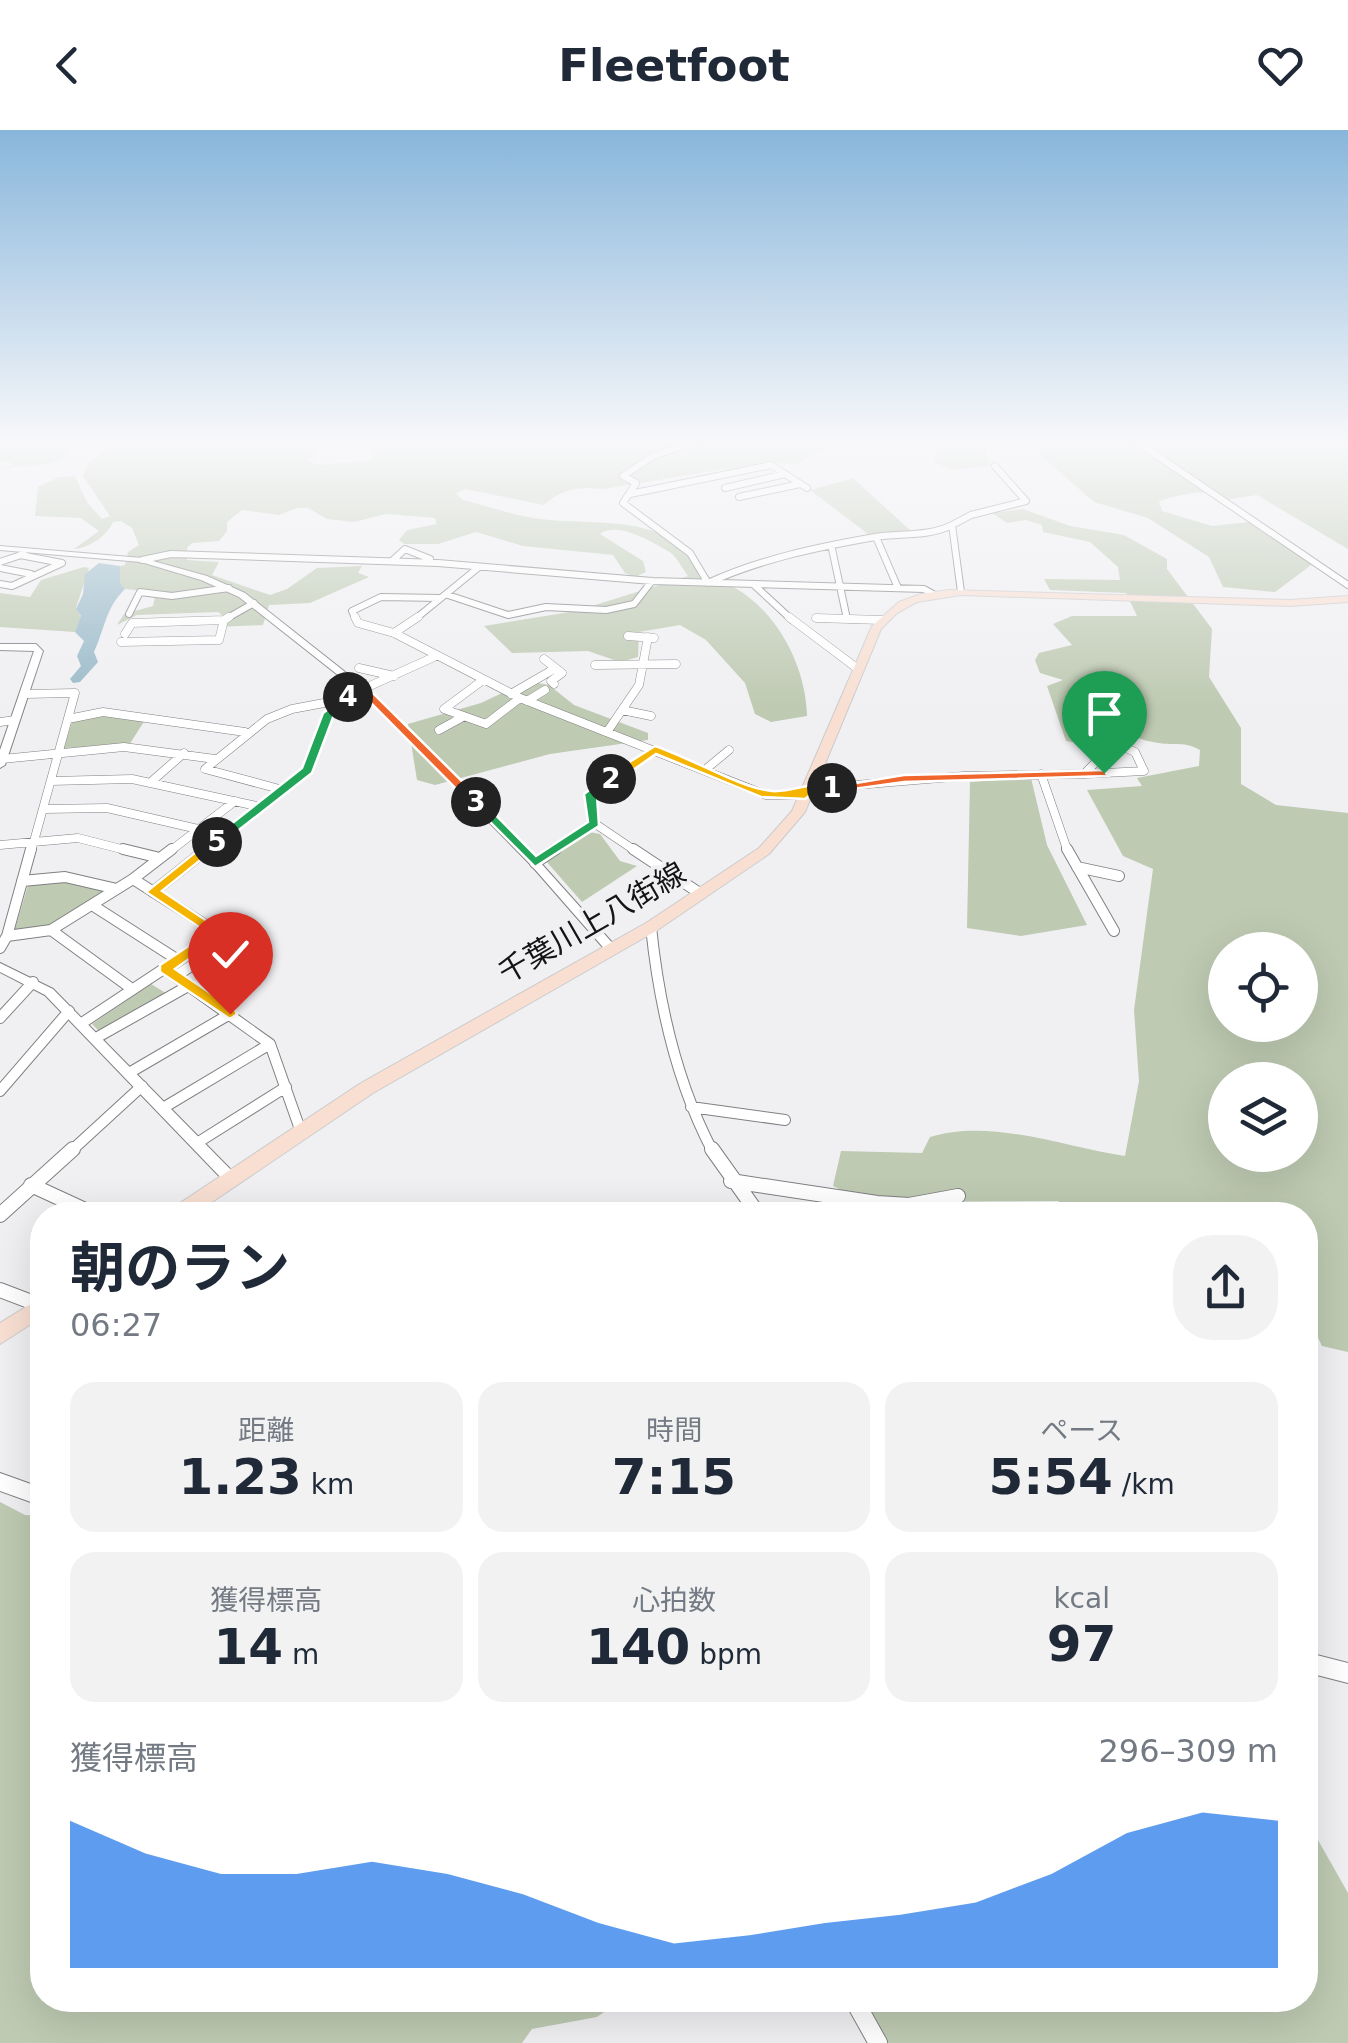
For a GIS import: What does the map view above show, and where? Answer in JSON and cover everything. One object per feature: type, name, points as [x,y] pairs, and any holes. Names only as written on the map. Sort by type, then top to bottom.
[{"type":"main road","points":[[882,620],[900,606],[933,594],[961,592],[1290,604],[1348,599]]},
{"type":"main road","name":"千葉川上八街線","points":[[197,1202],[400,1068],[650,928],[773,842],[791,822],[807,792],[882,620]]},
{"type":"main road","points":[[0,1335],[30,1314]]},
{"type":"street","points":[[654,529],[689,548],[708,582]]},
{"type":"street","points":[[708,582],[749,564],[832,550],[876,537],[952,529]]},
{"type":"street","points":[[954,529],[961,592]]},
{"type":"street","points":[[1266,529],[1348,585]]},
{"type":"street","points":[[876,537],[898,588]]},
{"type":"street","points":[[0,548],[142,560],[229,588],[254,603],[362,690],[535,863],[612,950]]},
{"type":"street","points":[[0,565],[34,550]]},
{"type":"street","points":[[832,550],[847,619]]},
{"type":"street","points":[[142,560],[166,554],[215,559],[438,563],[652,581],[924,589],[933,594]]},
{"type":"street","points":[[0,584],[12,586],[62,562],[20,555]]},
{"type":"street","points":[[0,565],[31,574]]},
{"type":"street","points":[[394,633],[433,608],[455,583],[479,568]]},
{"type":"street","points":[[652,581],[640,600],[621,608],[589,612],[545,607],[503,614],[473,600],[444,597],[381,597],[352,611],[358,622],[394,633],[520,698],[766,794],[904,779],[1082,776],[1144,771],[1135,752],[1115,743],[1103,750],[1082,776]]},
{"type":"street","points":[[753,584],[776,608],[858,669]]},
{"type":"street","points":[[129,614],[140,592],[172,596],[229,588]]},
{"type":"street","points":[[224,620],[219,640],[123,638],[132,623],[224,620],[254,603]]},
{"type":"street","points":[[816,618],[882,620]]},
{"type":"street","points":[[141,641],[152,622]]},
{"type":"street","points":[[607,732],[639,685],[652,638],[628,636]]},
{"type":"street","points":[[0,647],[38,649],[1,762],[124,746],[215,759]]},
{"type":"street","points":[[611,665],[615,648]]},
{"type":"street","points":[[153,892],[308,770],[328,713],[344,699],[434,657]]},
{"type":"street","points":[[544,659],[562,672],[551,681],[554,684]]},
{"type":"street","points":[[595,664],[676,664]]},
{"type":"street","points":[[359,668],[394,676]]},
{"type":"street","points":[[483,680],[444,708],[486,724],[554,669]]},
{"type":"street","points":[[520,698],[545,690]]},
{"type":"street","points":[[0,948],[7,936],[75,694],[24,694]]},
{"type":"street","points":[[617,696],[630,698]]},
{"type":"street","points":[[283,790],[206,772],[245,732],[292,709],[344,699]]},
{"type":"street","points":[[622,710],[651,716]]},
{"type":"street","points":[[68,719],[104,712],[245,732]]},
{"type":"street","points":[[439,730],[462,718]]},
{"type":"street","points":[[0,722],[14,720]]},
{"type":"street","points":[[655,750],[590,794],[594,823],[596,828],[701,894]]},
{"type":"street","points":[[706,769],[729,750]]},
{"type":"street","points":[[151,782],[184,752]]},
{"type":"street","points":[[1040,774],[1066,849],[1114,931]]},
{"type":"street","points":[[51,781],[100,778],[151,782],[261,807]]},
{"type":"street","points":[[7,936],[51,930],[133,879],[234,802]]},
{"type":"street","points":[[44,809],[107,808],[198,829]]},
{"type":"street","points":[[535,863],[594,823]]},
{"type":"street","points":[[0,845],[78,838],[160,858]]},
{"type":"street","points":[[1077,866],[1119,876]]},
{"type":"street","points":[[22,881],[65,876],[117,889]]},
{"type":"street","points":[[82,1023],[218,933],[133,879]]},
{"type":"street","points":[[1098,898],[1114,903]]},
{"type":"street","points":[[92,905],[178,960]]},
{"type":"street","points":[[176,976],[252,926]]},
{"type":"street","points":[[650,928],[679,1073],[692,1107],[731,1181],[748,1202]]},
{"type":"street","points":[[51,930],[132,989]]},
{"type":"street","points":[[0,967],[32,982],[69,1011],[230,1179]]},
{"type":"street","points":[[165,968],[270,1044],[301,1132]]},
{"type":"street","points":[[0,1018],[32,982]]},
{"type":"street","points":[[96,1038],[190,984]]},
{"type":"street","points":[[0,1091],[69,1011]]},
{"type":"street","points":[[128,1072],[230,1014]]},
{"type":"street","points":[[163,1108],[270,1044]]},
{"type":"street","points":[[0,1215],[142,1086]]},
{"type":"street","points":[[197,1143],[286,1087]]},
{"type":"street","points":[[692,1107],[785,1120]]},
{"type":"street","points":[[731,1181],[870,1202]]},
{"type":"street","points":[[31,1185],[68,1202]]},
{"type":"street","points":[[925,1202],[958,1196]]},
{"type":"street","points":[[0,1290],[30,1301]]},
{"type":"street","points":[[0,1482],[30,1493]]},
{"type":"street","points":[[1318,1665],[1348,1673]]},
{"type":"street","points":[[861,2012],[878,2043]]},
{"type":"green space","points":[[108,529],[97,540],[74,549]]},
{"type":"green space","points":[[133,529],[227,529],[219,541],[192,543],[187,548],[187,560],[219,562],[212,575],[270,595],[287,589],[317,568],[362,566],[358,573],[369,577],[310,603],[269,605],[263,625],[217,627],[223,616],[218,612],[137,615],[117,625],[124,614],[153,606],[156,592],[125,589],[120,583],[120,566],[125,565],[128,552],[139,545]]},
{"type":"green space","points":[[646,529],[654,531],[689,555],[699,576],[743,593],[777,627],[799,670],[807,716],[771,722],[755,714],[745,683],[706,640],[680,625],[639,632],[638,657],[620,662],[588,651],[512,653],[484,626],[576,611],[688,576],[671,553],[643,538],[615,530],[600,534],[643,561],[646,572],[635,577],[625,573],[613,555],[523,546],[476,532],[438,544],[404,544],[399,540],[407,530]]},
{"type":"green space","points":[[862,529],[912,532],[872,537]]},
{"type":"green space","points":[[1043,529],[1090,529],[1124,535],[1167,559],[1167,569],[1212,629],[1209,677],[1241,728],[1241,784],[1276,805],[1348,813],[1348,1352],[1322,1346],[1318,1338],[1318,1202],[867,1202],[833,1186],[841,1151],[922,1153],[930,1137],[954,1132],[1003,1132],[1125,1156],[1139,1081],[1134,1010],[1153,869],[1123,856],[1087,790],[1142,786],[1137,778],[1199,766],[1200,750],[1146,741],[1111,726],[1079,743],[1066,741],[1047,686],[1063,680],[1040,673],[1035,660],[1039,653],[1072,645],[1053,624],[1072,616],[1137,616],[1126,593],[1050,590],[1044,579],[1120,580],[1118,567],[1090,542]]},
{"type":"green space","points":[[1166,529],[1261,529],[1314,563],[1275,592],[1223,587],[1209,557]]},
{"type":"green space","points":[[1315,529],[1348,529],[1348,549]]},
{"type":"green space","points":[[89,568],[76,608],[81,617],[75,632],[0,627],[0,593],[30,597],[41,580]]},
{"type":"green space","points":[[527,681],[549,685],[574,705],[648,733],[648,740],[550,754],[435,785],[417,780],[408,724],[481,703]]},
{"type":"green space","points":[[103,714],[145,720],[129,745],[64,748],[72,722]]},
{"type":"green space","points":[[1031,778],[1047,845],[1087,925],[1021,936],[967,928],[970,782]]},
{"type":"green space","points":[[589,832],[600,834],[620,861],[637,866],[582,902],[546,861]]},
{"type":"green space","points":[[63,880],[105,892],[47,928],[15,929],[28,885]]},
{"type":"green space","points":[[151,984],[169,995],[99,1031],[92,1024]]},
{"type":"green space","points":[[0,1502],[30,1515],[30,2012],[604,2012],[597,2017],[532,2029],[522,2043],[0,2043]]},
{"type":"green space","points":[[1318,1840],[1348,1893],[1348,2043],[873,2043],[854,2012],[1318,2012]]},
{"type":"water","points":[[99,563],[120,566],[120,583],[125,589],[110,611],[94,652],[98,662],[80,682],[73,683],[70,679],[81,666],[77,656],[84,641],[75,632],[81,616],[76,609],[83,594],[85,574]]},
{"type":"route","points":[[230,1014],[165,968],[218,933],[153,892],[308,770],[330,719],[328,713],[362,690],[535,863],[594,823],[590,794],[655,750],[773,796],[805,795],[808,789],[885,780],[1104,773]]}]
